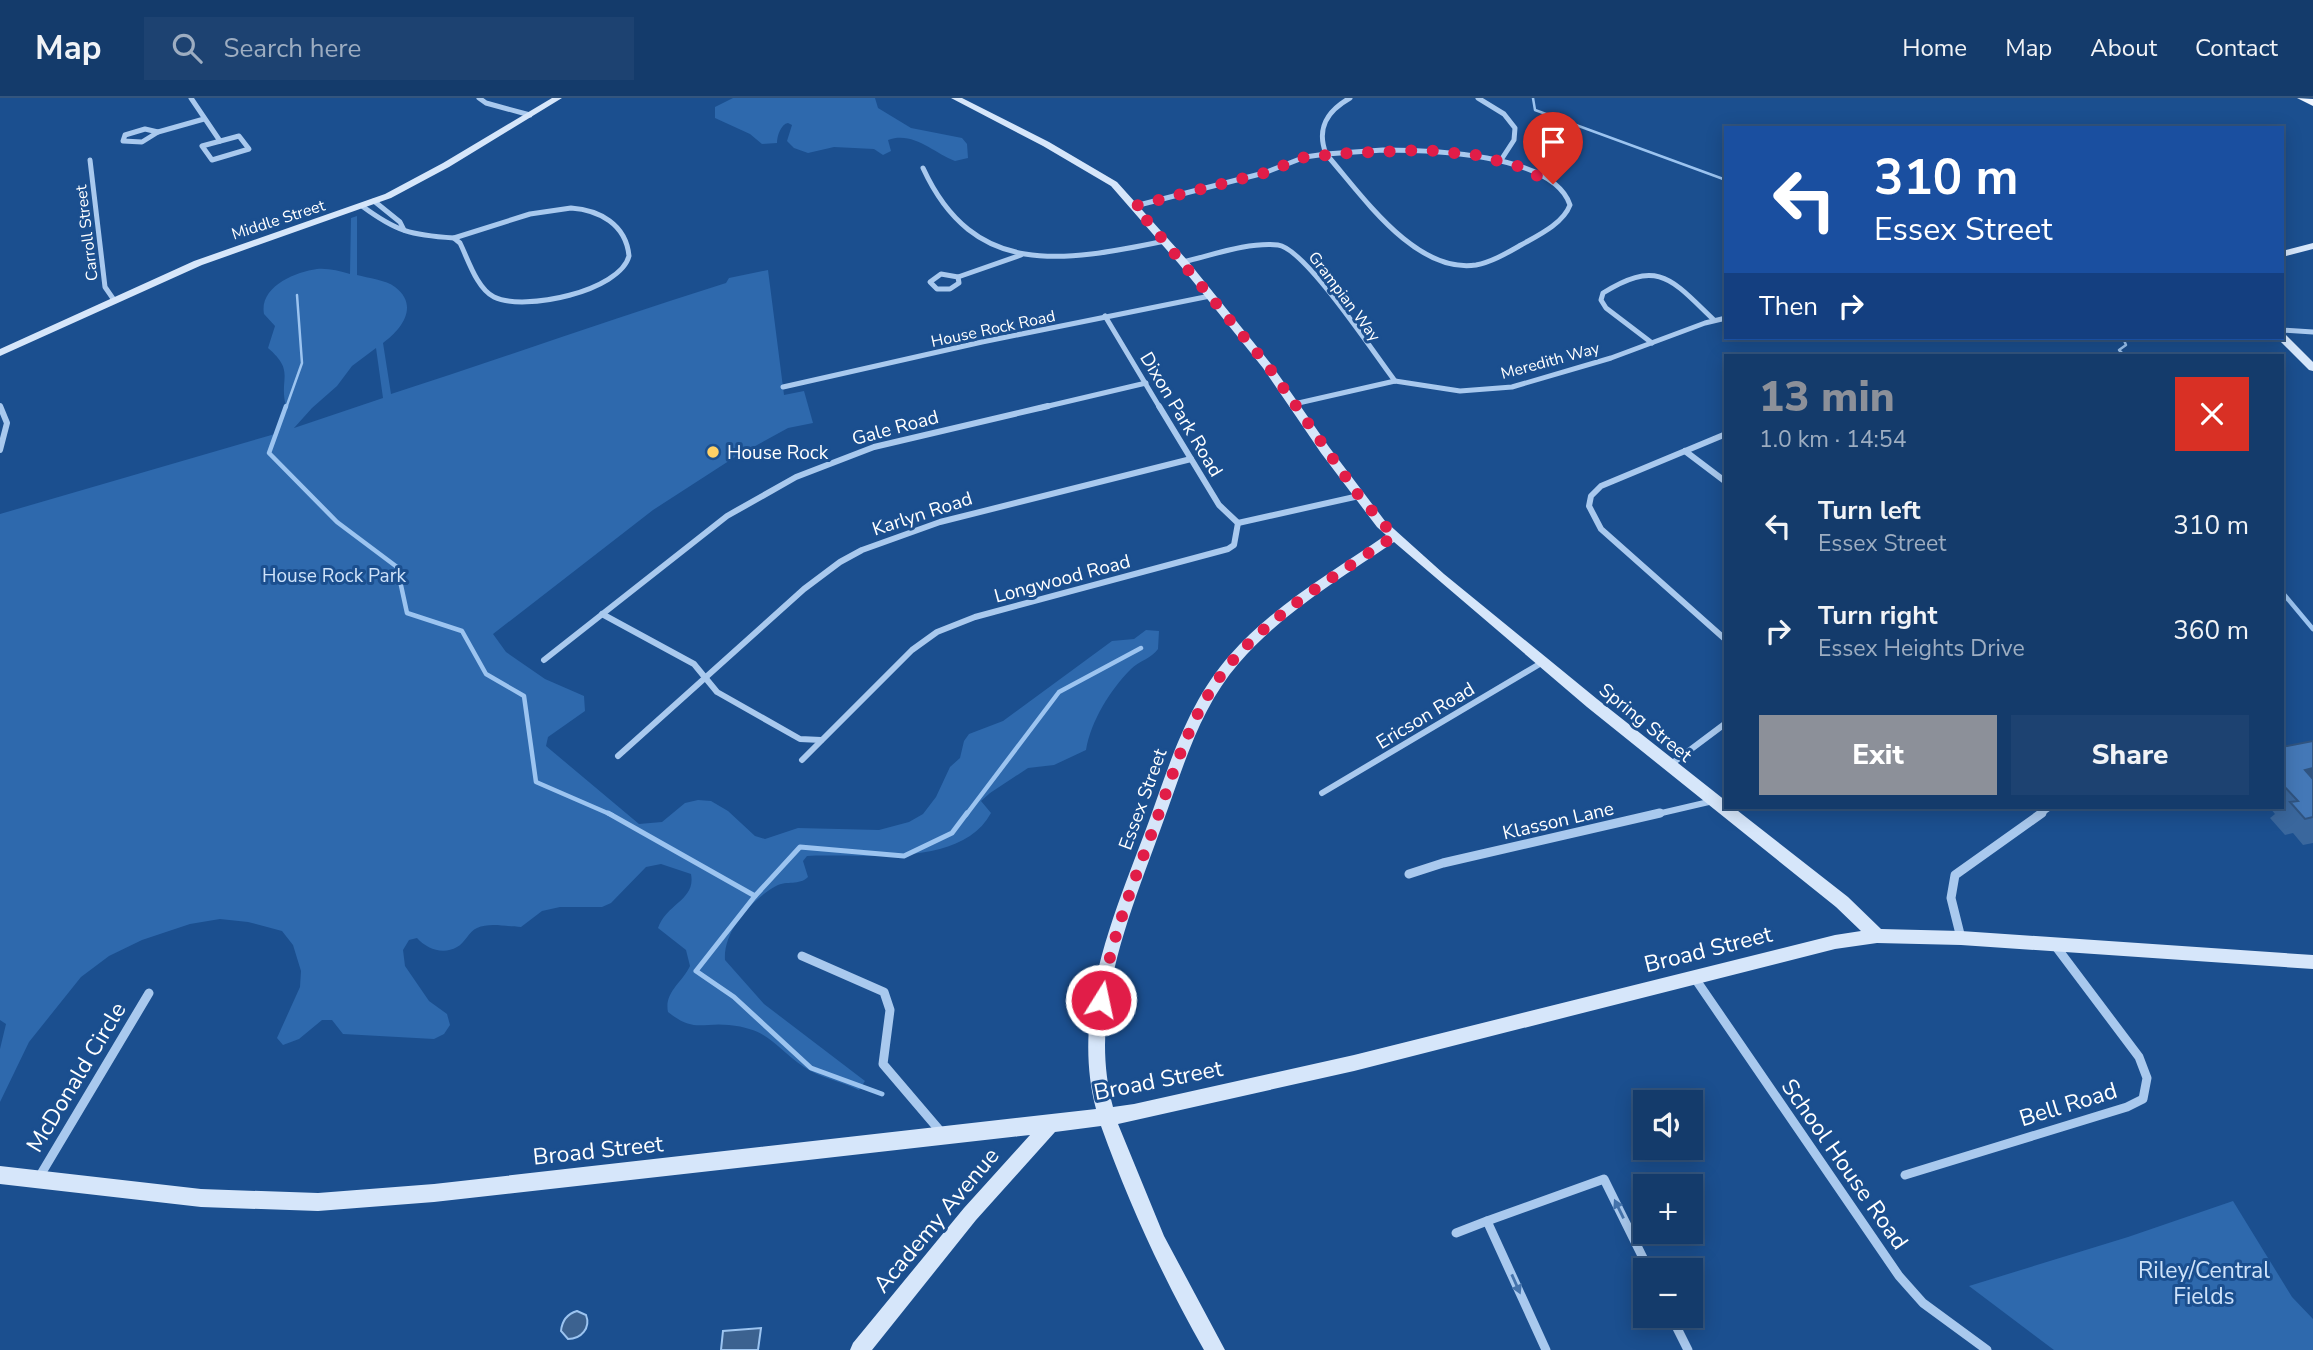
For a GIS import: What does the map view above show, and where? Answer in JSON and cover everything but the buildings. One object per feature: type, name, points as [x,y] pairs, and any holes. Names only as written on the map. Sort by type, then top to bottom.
[{"type":"main road","points":[[2302,98],[2313,103]]},
{"type":"street","points":[[191,98],[220,141]]},
{"type":"street","points":[[480,98],[486,103],[530,115]]},
{"type":"street","name":"Middle Street","points":[[0,353],[227,252],[374,201],[424,178],[558,98]]},
{"type":"street","points":[[955,98],[1081,163],[1114,184],[1183,262],[1268,366],[1359,496],[1394,536]]},
{"type":"street","points":[[1135,206],[1246,178],[1305,157],[1326,154],[1424,150],[1501,160],[1539,175],[1565,192],[1570,204],[1569,212],[1561,221],[1486,263],[1471,265],[1437,260],[1403,238],[1326,154],[1321,141],[1322,125],[1337,105],[1350,98]]},
{"type":"street","points":[[1478,98],[1504,114],[1515,128],[1514,140],[1501,160]]},
{"type":"street","points":[[158,132],[136,130],[125,135],[122,141],[142,142],[158,132],[205,119]]},
{"type":"street","points":[[239,136],[249,149],[212,160],[202,146],[220,141],[239,136]]},
{"type":"street","name":"Carroll Street","points":[[90,160],[104,287],[114,300]]},
{"type":"street","points":[[923,168],[944,208],[962,226],[996,247],[1022,254],[1081,256],[1165,242]]},
{"type":"street","points":[[374,201],[400,222],[404,230]]},
{"type":"street","points":[[362,206],[389,226],[422,236],[454,238],[544,212],[583,209],[603,214],[628,245],[630,253],[623,269],[590,289],[528,301],[508,301],[487,293],[460,243],[454,238]]},
{"type":"street","name":"Grampian Way","points":[[1183,262],[1257,245],[1280,245],[1291,250],[1311,269],[1395,381]]},
{"type":"street","points":[[2284,253],[2313,246]]},
{"type":"street","points":[[958,276],[959,283],[950,289],[937,289],[930,282],[941,274],[958,276],[1001,264],[1022,254]]},
{"type":"street","points":[[1652,344],[1606,308],[1601,300],[1603,293],[1634,276],[1656,273],[1676,282],[1714,320]]},
{"type":"street","name":"House Rock Road","points":[[783,387],[1105,316],[1210,296]]},
{"type":"street","name":"Dixon Park Road","points":[[1105,316],[1219,505],[1238,523]]},
{"type":"street","name":"Meredith Way","points":[[1294,404],[1395,381],[1460,390],[1511,387],[1652,344],[1724,318]]},
{"type":"street","points":[[2284,330],[2313,332]]},
{"type":"street","points":[[2284,339],[2313,368]]},
{"type":"street","name":"Gale Road","points":[[544,660],[727,516],[796,477],[883,445],[1146,383]]},
{"type":"street","points":[[0,406],[7,423],[0,450]]},
{"type":"street","points":[[1724,435],[1601,486],[1591,493],[1588,509],[1601,529],[1724,638]]},
{"type":"street","points":[[1685,452],[1724,481]]},
{"type":"street","name":"Karlyn Road","points":[[618,756],[704,677],[840,562],[885,539],[940,522],[1191,459]]},
{"type":"street","points":[[1238,523],[1359,496]]},
{"type":"street","name":"Longwood Road","points":[[802,760],[912,650],[937,632],[975,617],[1228,549],[1234,545],[1238,523]]},
{"type":"street","name":"Spring Street","points":[[1394,536],[1668,766],[1848,908],[1877,936]]},
{"type":"street","name":"Essex Street","points":[[1215,1350],[1158,1244],[1105,1117],[1098,1059],[1107,969],[1120,919],[1200,709],[1224,671],[1248,645],[1293,608],[1394,536]]},
{"type":"street","points":[[602,614],[694,664],[717,692],[800,739],[822,739]]},
{"type":"street","name":"Ericson Road","points":[[1322,793],[1543,662]]},
{"type":"street","points":[[1668,766],[1724,724]]},
{"type":"street","name":"Klasson Lane","points":[[1409,874],[1443,863],[1714,801]]},
{"type":"street","points":[[1961,938],[1950,896],[1950,884],[1955,875],[2047,809]]},
{"type":"street","name":"Broad Street","points":[[0,1175],[234,1201],[349,1201],[1051,1124],[1134,1113],[1354,1063],[1835,942],[1877,936],[1961,938],[2313,962]]},
{"type":"street","name":"Bell Road","points":[[1905,1175],[2127,1107],[2143,1099],[2149,1085],[2147,1071],[2139,1057],[2054,944]]},
{"type":"street","points":[[802,956],[884,992],[892,1009],[883,1046],[883,1063],[943,1134]]},
{"type":"street","name":"School House Road","points":[[1694,977],[1893,1268],[1923,1303],[1987,1350]]},
{"type":"street","name":"McDonald Circle","points":[[37,1181],[149,993]]},
{"type":"street","name":"Academy Avenue","points":[[860,1350],[970,1214],[1051,1124]]},
{"type":"street","points":[[1456,1233],[1604,1179],[1643,1258]]},
{"type":"street","points":[[1487,1221],[1546,1350]]},
{"type":"street","points":[[1677,1328],[1688,1350]]},
{"type":"green space","points":[[733,98],[875,98],[878,108],[911,128],[962,138],[967,144],[968,158],[955,161],[906,138],[888,140],[891,151],[883,155],[874,149],[834,147],[808,153],[794,148],[787,141],[792,125],[788,123],[780,131],[777,143],[762,144],[750,134],[715,118],[715,107]]},
{"type":"green space","name":"House Rock Park","points":[[357,216],[357,275],[395,287],[406,302],[407,310],[401,325],[383,343],[391,394],[726,283],[729,278],[768,270],[784,395],[804,391],[813,423],[788,428],[735,457],[653,510],[493,634],[506,652],[545,679],[584,696],[585,711],[548,737],[546,746],[639,824],[662,822],[685,803],[698,800],[711,801],[728,811],[755,836],[765,839],[798,828],[879,830],[909,822],[923,814],[936,797],[950,767],[960,758],[964,741],[969,734],[1003,721],[1112,641],[1134,639],[1146,630],[1159,631],[1158,649],[1131,669],[1102,706],[1086,750],[1054,765],[1028,768],[990,793],[981,801],[991,813],[977,831],[957,843],[908,854],[807,856],[803,861],[808,877],[776,886],[757,899],[740,917],[729,938],[725,960],[764,1004],[865,1081],[859,1090],[810,1071],[754,1030],[720,1024],[692,1025],[668,1012],[671,993],[690,966],[686,950],[658,928],[689,890],[691,874],[661,864],[646,867],[611,903],[602,907],[560,907],[542,911],[521,927],[482,926],[460,945],[446,951],[430,948],[417,938],[409,940],[403,950],[405,966],[429,1001],[447,1014],[450,1025],[444,1034],[434,1039],[343,1034],[332,1020],[322,1020],[299,1039],[283,1045],[277,1038],[300,987],[301,971],[293,945],[282,931],[248,922],[220,919],[190,924],[142,940],[109,956],[81,977],[29,1042],[0,1102],[0,1049],[6,1024],[0,1020],[0,514],[275,434],[287,410],[284,370],[268,348],[275,326],[264,314],[264,304],[273,289],[289,277],[321,269],[350,274],[351,218]],"holes":[[[376,348],[383,398],[294,428],[337,386],[352,366]]]},
{"type":"green space","name":"Riley/Central Fields","points":[[2233,1201],[2292,1297],[2313,1319],[2313,1350],[2054,1350],[1969,1286],[2128,1237]]},
{"type":"shaded area","points":[[577,1311],[586,1315],[586,1328],[577,1337],[568,1339],[561,1331],[563,1324],[568,1316]]},
{"type":"shaded area","points":[[761,1328],[758,1350],[721,1350],[723,1331]]},
{"type":"waterway","points":[[1533,98],[1535,110],[1724,179]]},
{"type":"waterway","points":[[286,408],[302,363],[297,295]]},
{"type":"waterway","points":[[2123,354],[2119,350],[2126,345],[2124,340]]},
{"type":"waterway","points":[[286,406],[269,453],[337,522],[397,567],[407,613],[462,631],[486,674],[524,696],[536,782],[610,814]]},
{"type":"waterway","points":[[2284,594],[2313,629]]},
{"type":"waterway","points":[[966,815],[1059,692],[1141,648]]},
{"type":"waterway","points":[[755,896],[800,847],[904,856],[952,833],[967,813]]},
{"type":"waterway","points":[[610,814],[755,896]]},
{"type":"waterway","points":[[755,896],[696,971],[734,997],[811,1068],[882,1094]]},
{"type":"place","name":"House Rock","points":[[713,452]]},
{"type":"route","points":[[1101,1000],[1120,919],[1186,740],[1211,690],[1236,657],[1262,633],[1345,569],[1394,536],[1359,496],[1268,366],[1135,206],[1264,173],[1305,157],[1398,150],[1453,152],[1501,160],[1539,175],[1553,184]]}]
